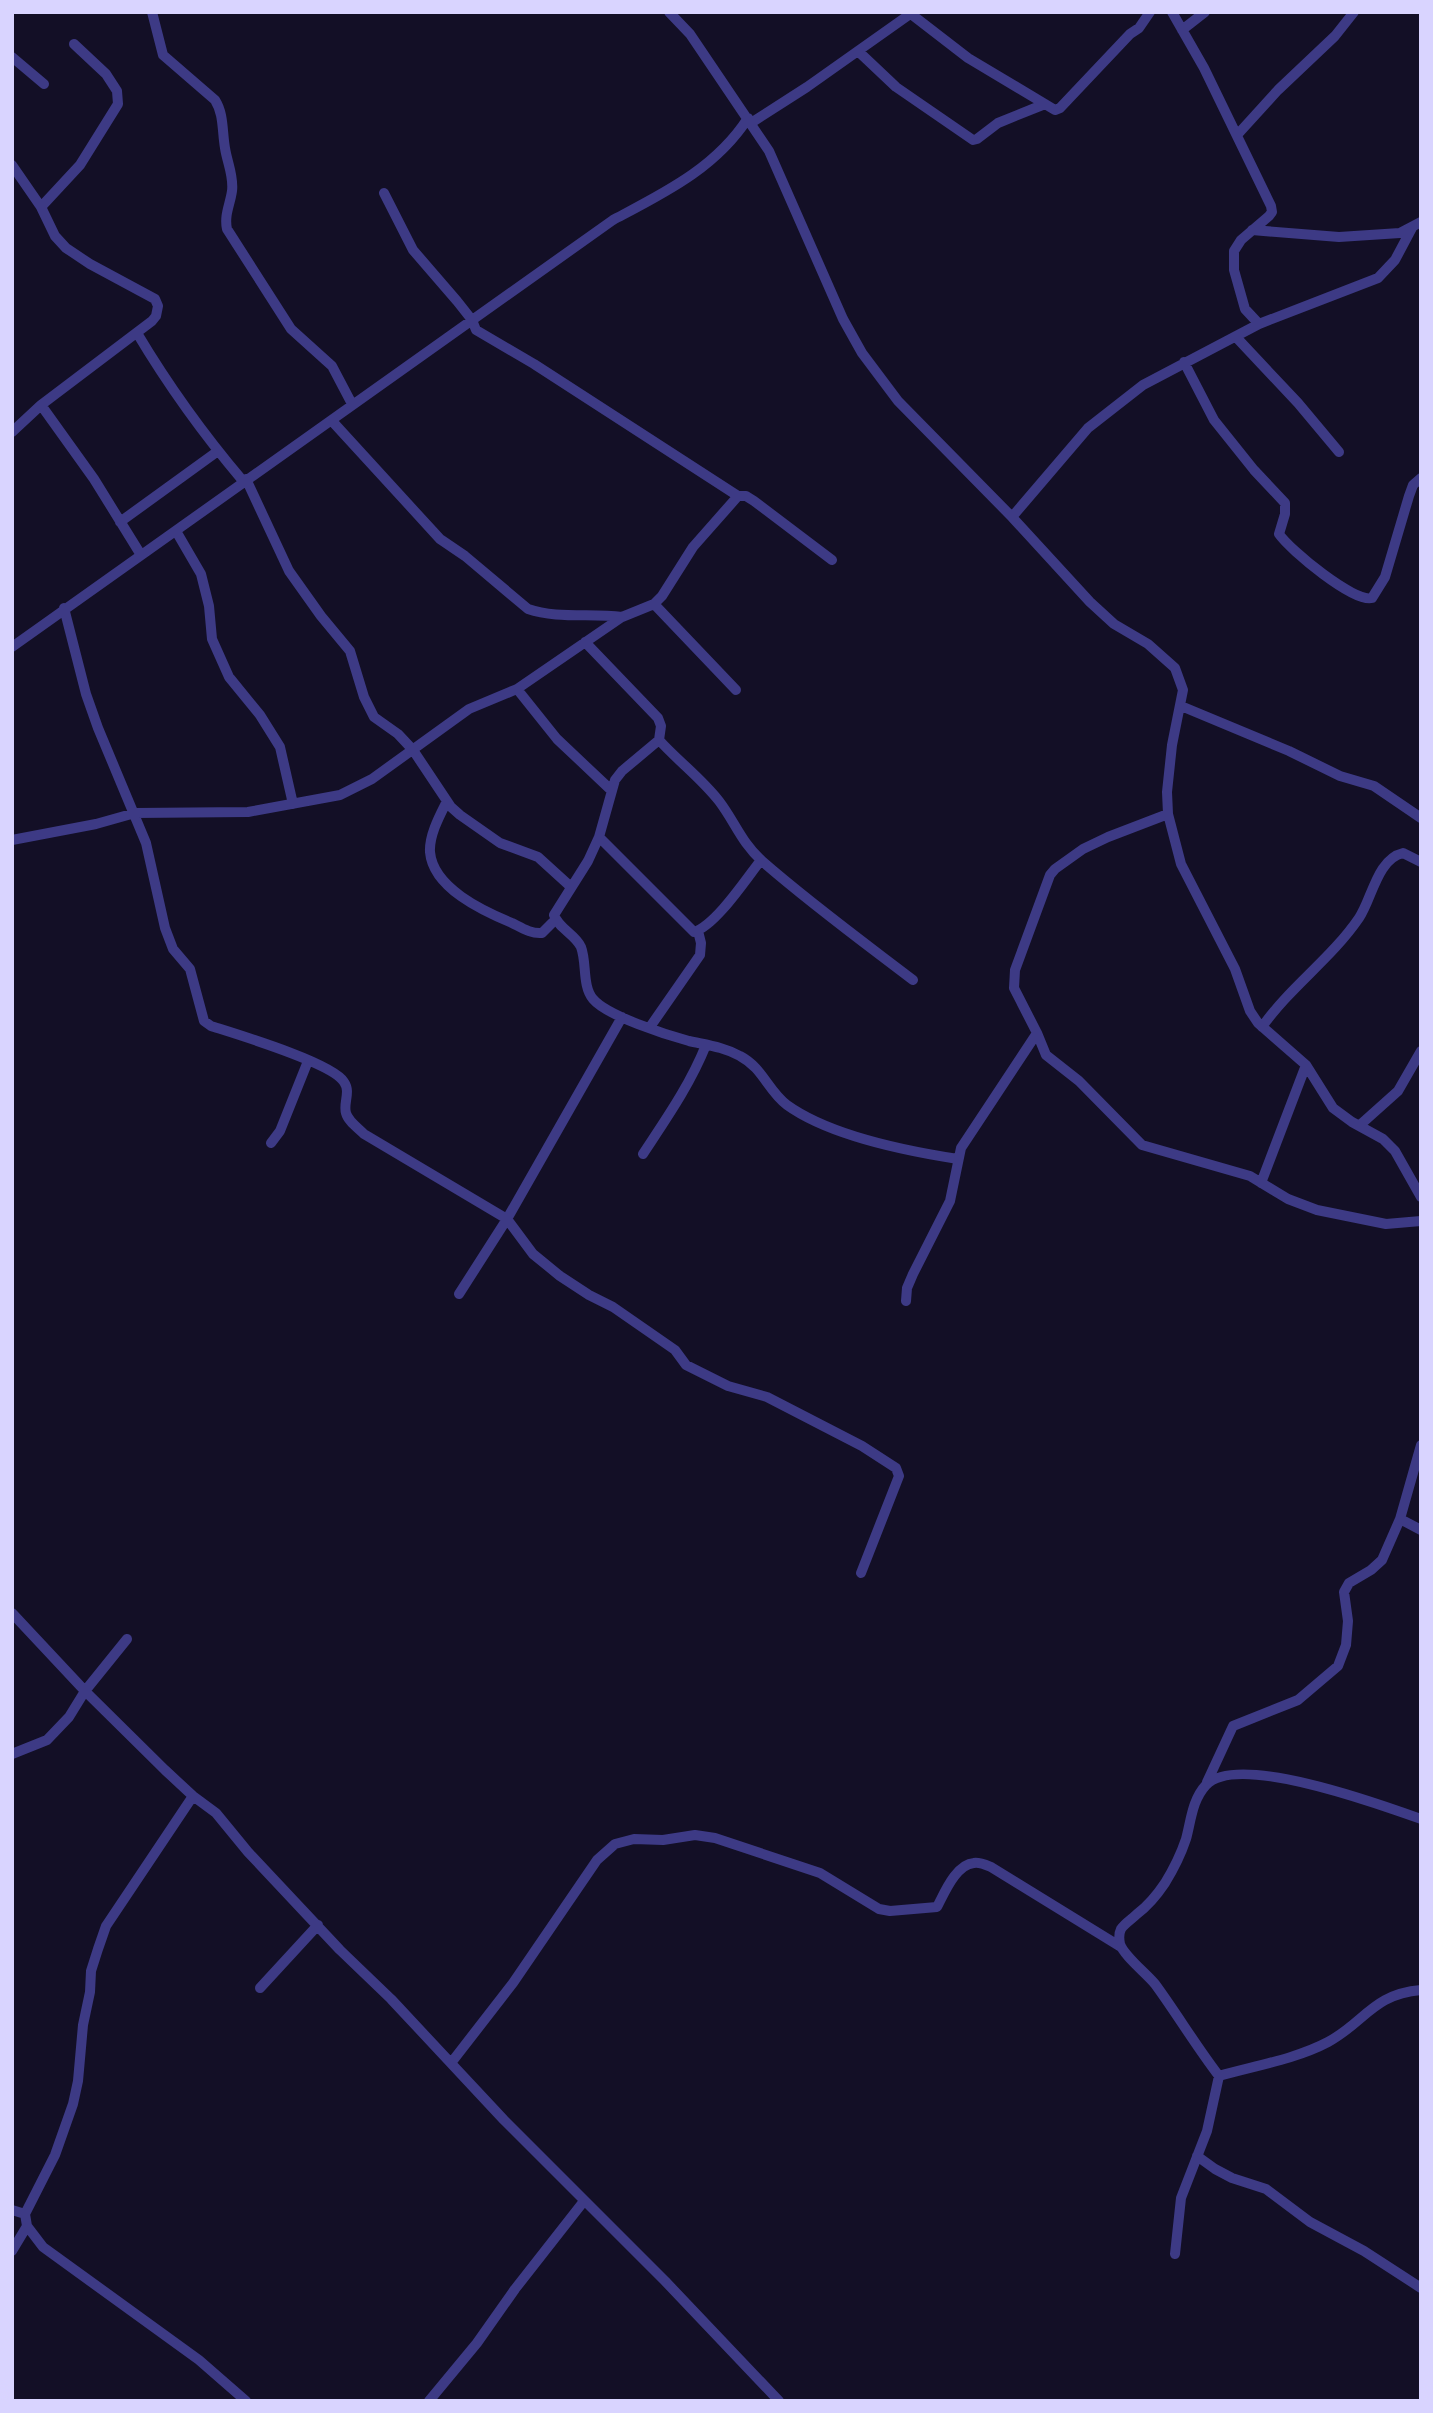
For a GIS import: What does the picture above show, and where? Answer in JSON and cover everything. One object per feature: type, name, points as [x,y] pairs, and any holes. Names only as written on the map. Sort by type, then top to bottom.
[{"type":"street","points":[[152,12],[163,55],[215,100],[220,108],[225,150],[232,177],[232,192],[225,219],[227,229],[291,329],[332,366],[352,404]]},
{"type":"street","points":[[669,12],[690,34],[769,151],[786,184],[843,319],[862,353],[898,401],[1013,517],[1090,602],[1114,624],[1168,660],[1179,674],[1182,684],[1181,706],[1172,745],[1167,792],[1168,814],[1181,864],[1235,969],[1250,1011],[1262,1027],[1306,1065],[1333,1108],[1383,1139],[1395,1151],[1421,1196]]},
{"type":"street","points":[[12,647],[613,220],[673,188],[710,162],[750,121],[859,51],[912,13],[968,58],[1055,110],[1139,28],[1150,12]]},
{"type":"street","points":[[1172,12],[1238,134],[1272,212],[1241,240],[1234,251],[1234,270],[1245,309],[1259,324]]},
{"type":"street","points":[[1182,30],[1205,12]]},
{"type":"street","points":[[1238,134],[1335,36],[1354,12]]},
{"type":"street","points":[[41,207],[80,164],[118,104],[117,91],[106,74],[74,44]]},
{"type":"street","points":[[859,51],[896,87],[973,140],[1009,118],[1045,104]]},
{"type":"street","points":[[12,57],[44,84]]},
{"type":"street","points":[[12,165],[41,207],[55,236],[66,248],[158,303],[156,316],[137,333],[41,405],[12,432]]},
{"type":"street","points":[[384,193],[413,250],[472,320],[477,330],[738,496],[746,496],[754,501],[832,560]]},
{"type":"street","points":[[1013,517],[1088,428],[1143,385],[1259,324],[1378,278],[1395,260],[1416,225]]},
{"type":"street","points":[[1252,230],[1339,237],[1389,235],[1416,225]]},
{"type":"street","points":[[137,333],[159,369],[218,451],[244,480],[289,571],[350,652],[368,709],[374,717],[398,734],[413,750],[460,816],[500,843],[538,857],[571,887]]},
{"type":"street","points":[[1236,337],[1298,403],[1339,452]]},
{"type":"street","points":[[1184,362],[1214,420],[1254,470],[1285,503],[1279,534],[1286,544],[1330,579],[1363,598],[1372,598],[1385,577],[1409,496],[1413,485],[1421,478]]},
{"type":"street","points":[[41,405],[141,555]]},
{"type":"street","points":[[332,421],[440,539],[465,556],[528,609],[540,613],[622,617]]},
{"type":"street","points":[[120,522],[218,451]]},
{"type":"street","points":[[12,840],[96,824],[135,813],[248,812],[340,795],[372,779],[469,709],[517,689],[622,617],[654,604],[693,547],[738,496]]},
{"type":"street","points":[[176,531],[201,575],[209,606],[212,639],[229,677],[260,715],[280,747],[293,804]]},
{"type":"street","points":[[654,604],[736,690]]},
{"type":"street","points":[[64,608],[98,728],[146,843],[165,928],[173,949],[190,969],[204,1021],[211,1026],[309,1061],[340,1076],[348,1092],[346,1113],[363,1134],[507,1219],[533,1254],[551,1269],[675,1350],[686,1365],[728,1386],[768,1397],[862,1446],[896,1468],[899,1476],[862,1573]]},
{"type":"street","points":[[447,800],[430,844],[432,863],[437,872],[460,896],[476,907],[532,932],[542,933],[555,920],[556,909],[599,837],[611,790],[622,771],[659,740],[661,726],[658,718],[585,642]]},
{"type":"street","points":[[517,689],[558,739],[611,790]]},
{"type":"street","points":[[1181,706],[1340,776],[1374,786],[1421,818]]},
{"type":"street","points":[[659,740],[712,792],[742,841],[761,860],[913,980]]},
{"type":"street","points":[[1168,814],[1083,849],[1062,862],[1050,876],[1013,981],[1018,999],[1046,1055],[1079,1081],[1136,1141],[1150,1148],[1250,1176],[1287,1199],[1327,1212],[1386,1224],[1421,1221]]},
{"type":"street","points":[[599,837],[690,930],[698,931],[720,911],[761,860]]},
{"type":"street","points":[[1262,1027],[1282,1000],[1338,945],[1360,916],[1377,879],[1391,860],[1403,853],[1421,862]]},
{"type":"street","points":[[555,920],[581,948],[587,985],[593,1000],[622,1017],[669,1035],[720,1047],[740,1056],[757,1067],[783,1102],[798,1113],[894,1148],[958,1159]]},
{"type":"street","points":[[650,1027],[700,955],[698,931]]},
{"type":"street","points":[[459,1294],[507,1219],[622,1017]]},
{"type":"street","points":[[906,1301],[906,1288],[950,1201],[958,1159],[965,1140],[979,1123],[1037,1033]]},
{"type":"street","points":[[643,1154],[682,1096],[706,1045]]},
{"type":"street","points":[[1360,1125],[1398,1091],[1421,1051]]},
{"type":"street","points":[[271,1143],[280,1131],[309,1061]]},
{"type":"street","points":[[1261,1183],[1306,1065]]},
{"type":"street","points":[[1121,1947],[1120,1929],[1153,1901],[1167,1881],[1186,1838],[1188,1822],[1198,1796],[1206,1785],[1233,1726],[1298,1700],[1338,1666],[1346,1645],[1349,1621],[1344,1592],[1349,1583],[1382,1560],[1400,1519],[1421,1445]]},
{"type":"street","points":[[1400,1519],[1421,1530]]},
{"type":"street","points":[[12,1613],[85,1691],[193,1796],[216,1813],[248,1852],[450,2063],[779,2401]]},
{"type":"street","points":[[12,1754],[47,1740],[69,1717],[85,1691],[127,1639]]},
{"type":"street","points":[[1206,1785],[1215,1777],[1227,1774],[1289,1779],[1354,1794],[1421,1819]]},
{"type":"street","points":[[193,1796],[106,1926],[92,1971],[73,2104],[55,2155],[24,2214],[27,2226],[43,2247],[199,2360],[246,2401]]},
{"type":"street","points":[[450,2063],[513,1983],[597,1860],[615,1844],[634,1839],[663,1840],[695,1835],[715,1838],[820,1873],[879,1909],[890,1911],[937,1907],[956,1875],[969,1863],[976,1862],[991,1867],[1121,1947],[1154,1983],[1219,2076],[1207,2131],[1181,2198],[1175,2254]]},
{"type":"street","points":[[260,1988],[318,1925]]},
{"type":"street","points":[[1219,2076],[1265,2065],[1327,2043],[1387,1998],[1421,1990]]},
{"type":"street","points":[[1197,2156],[1232,2178],[1266,2189],[1310,2221],[1356,2246],[1421,2288]]},
{"type":"street","points":[[429,2401],[477,2343],[515,2289],[584,2201]]},
{"type":"street","points":[[12,2210],[24,2214]]},
{"type":"street","points":[[12,2251],[27,2226]]}]
